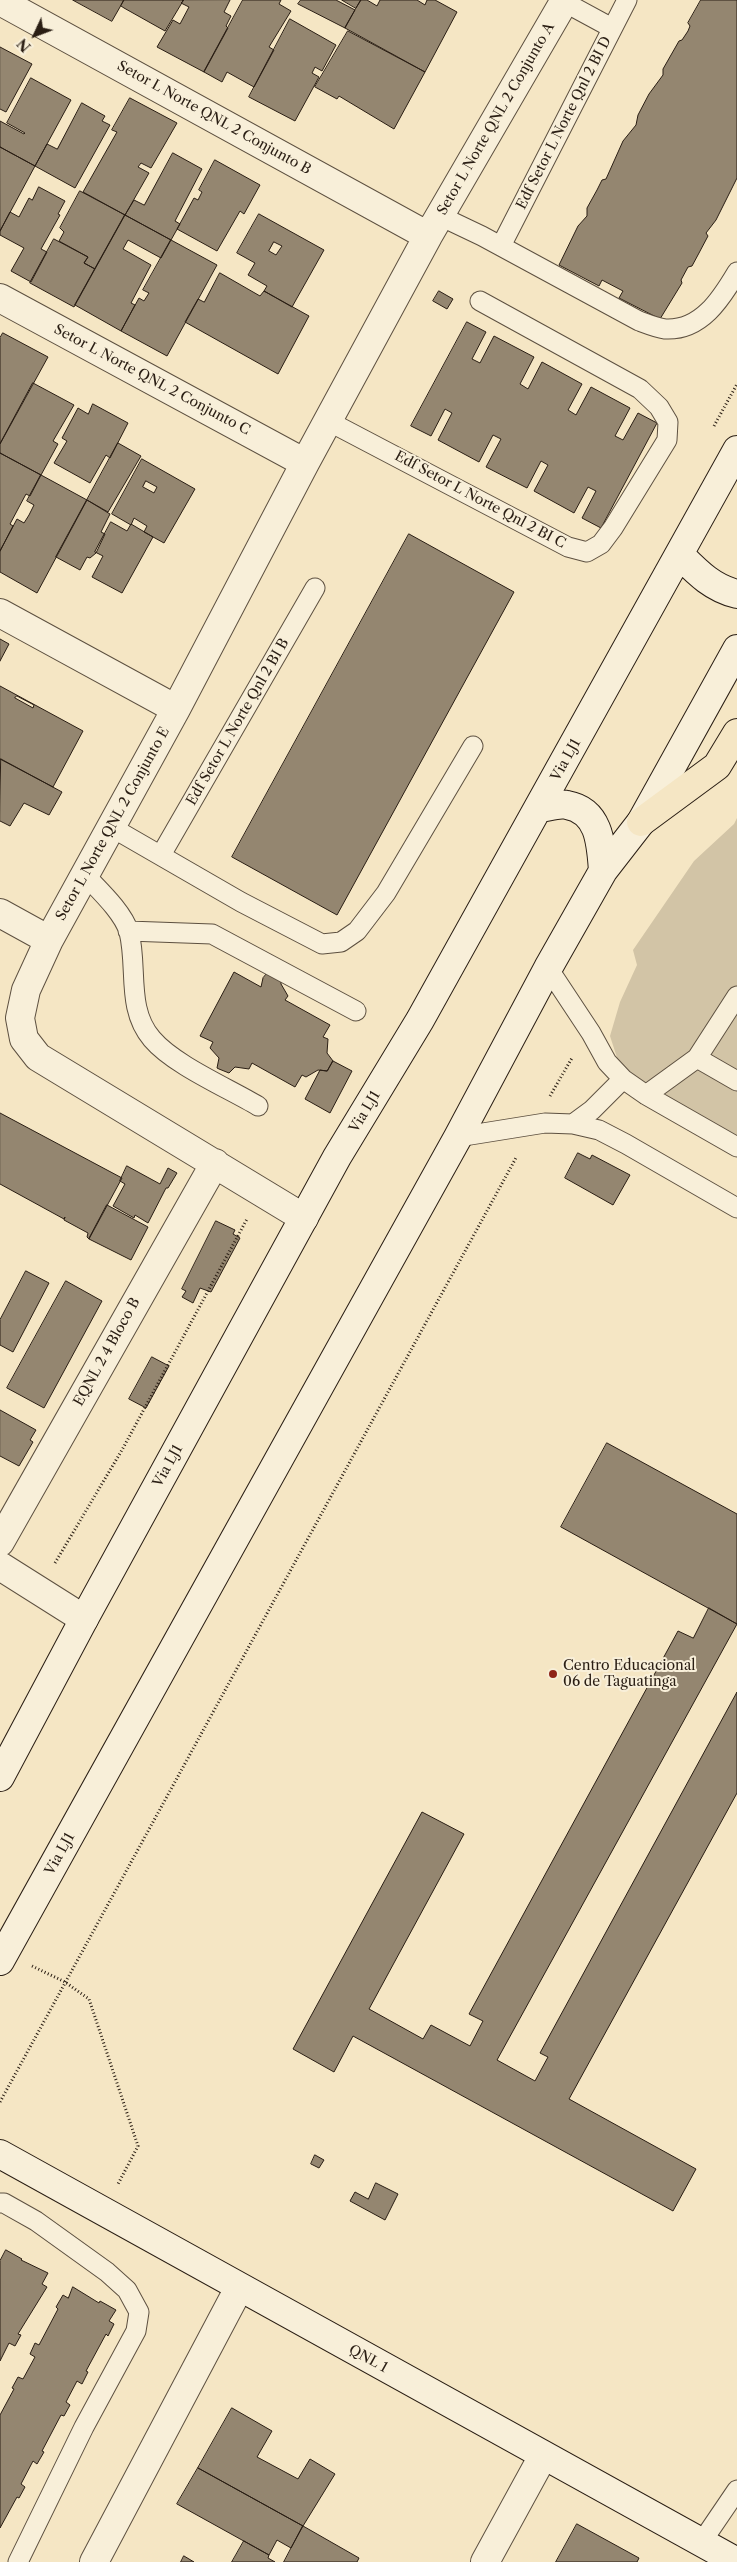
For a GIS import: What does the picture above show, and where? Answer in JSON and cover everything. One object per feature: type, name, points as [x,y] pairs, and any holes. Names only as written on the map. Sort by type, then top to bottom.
[{"type":"main road","points":[[641,822],[717,766],[737,732]]},
{"type":"street","name":"Setor L Norte QNL 2 Conjunto A","points":[[305,463],[434,226],[563,0]]},
{"type":"street","name":"Setor L Norte QNL 2 Conjunto B","points":[[0,1],[434,226]]},
{"type":"street","name":"Setor L Norte QNL 2 Conjunto C","points":[[0,298],[305,463]]},
{"type":"street","name":"Via LJ1","points":[[0,1777],[84,1619],[337,1157],[420,1020],[540,808],[737,450]]},
{"type":"street","name":"Setor L Norte QNL 2 Conjunto E","points":[[214,1163],[38,1057],[24,1038],[20,1018],[26,990],[49,940],[176,709],[305,463]]},
{"type":"street","points":[[680,555],[703,578],[721,590],[737,594]]},
{"type":"street","points":[[0,613],[176,709]]},
{"type":"street","name":"Via LJ1","points":[[2,1956],[458,1136],[548,968],[603,871],[641,822],[737,649]]},
{"type":"street","points":[[540,808],[566,804],[582,811],[593,820],[600,835],[603,871]]},
{"type":"street","points":[[0,914],[49,940]]},
{"type":"street","points":[[214,1163],[304,1218]]},
{"type":"street","name":"EQNL 2 4 Bloco B","points":[[0,1542],[214,1163]]},
{"type":"street","points":[[0,1566],[84,1619]]},
{"type":"street","name":"QNL 1","points":[[0,2154],[543,2456],[701,2543],[736,2560]]},
{"type":"street","points":[[94,2562],[239,2288]]},
{"type":"street","points":[[485,2562],[543,2456]]},
{"type":"lane","points":[[563,0],[612,28]]},
{"type":"lane","name":"Edf Setor L Norte Qnl 2 BI D","points":[[501,246],[626,0]]},
{"type":"lane","points":[[434,226],[501,246],[639,321],[664,329],[684,328],[702,318],[725,293],[737,272]]},
{"type":"lane","name":"Edf Setor L Norte Qnl 2 BI C","points":[[328,421],[568,547],[587,552],[601,544],[613,528],[667,440],[668,422],[659,407],[640,389],[480,301]]},
{"type":"lane","name":"Edf Setor L Norte Qnl 2 BI B","points":[[161,855],[315,588]]},
{"type":"lane","points":[[112,827],[241,902],[322,944],[341,942],[357,931],[386,893],[473,746]]},
{"type":"lane","points":[[85,875],[110,902],[128,931],[138,1016],[152,1039],[172,1056],[258,1106]]},
{"type":"lane","points":[[128,931],[212,934],[356,1010]]},
{"type":"lane","points":[[548,968],[589,1029],[608,1062],[623,1079],[646,1095],[737,1147]]},
{"type":"lane","points":[[646,1095],[697,1058],[737,996]]},
{"type":"lane","points":[[697,1058],[737,1082]]},
{"type":"lane","points":[[573,1124],[592,1110],[623,1079]]},
{"type":"lane","points":[[458,1136],[534,1125],[573,1124],[599,1130],[737,1208]]},
{"type":"lane","points":[[0,2203],[4,2203],[36,2221],[107,2272],[126,2290],[138,2312],[136,2331],[79,2436],[18,2562]]},
{"type":"lane","points":[[701,2543],[737,2490]]},
{"type":"path","points":[[0,2102],[534,1125],[589,1029]]},
{"type":"path","points":[[38,1590],[122,1450],[262,1193]]},
{"type":"path","points":[[2,1956],[66,1982],[89,1999],[138,2146],[102,2212]]},
{"type":"shaded area","points":[[737,818],[737,1156],[621,1070],[610,1036],[620,1002],[637,965],[633,950],[694,861],[734,824]]},
{"type":"building","points":[[73,0],[124,0],[112,21]]},
{"type":"building","points":[[124,0],[183,1],[165,31],[121,6]]},
{"type":"building","points":[[184,0],[230,0],[224,12],[231,16],[226,26],[228,28],[204,72],[157,47],[173,20],[180,24],[189,7],[181,3]]},
{"type":"building","points":[[243,0],[281,0],[279,4],[291,11],[269,47],[274,50],[254,87],[227,72],[222,82],[204,72]]},
{"type":"building","points":[[301,0],[336,0],[355,10],[345,28],[298,4]]},
{"type":"building","points":[[342,0],[361,0],[356,8]]},
{"type":"building","points":[[361,0],[367,0],[377,6],[380,0],[417,0],[425,5],[427,0],[435,0],[457,12],[425,72],[345,28]]},
{"type":"building","points":[[701,0],[737,0],[737,178],[716,220],[706,233],[708,236],[692,266],[688,267],[681,280],[682,283],[660,319],[619,298],[623,291],[602,280],[599,286],[559,265],[578,226],[587,216],[587,208],[602,180],[606,179],[623,141],[636,125],[638,115],[649,94],[663,75],[663,69],[679,41],[682,40],[688,31],[690,26],[688,23]]},
{"type":"building","points":[[290,19],[336,45],[322,71],[315,67],[312,73],[319,77],[295,121],[249,97]]},
{"type":"building","points":[[348,31],[425,72],[394,129],[339,96],[337,99],[315,87]]},
{"type":"building","points":[[0,47],[32,64],[6,112],[0,109]]},
{"type":"building","points":[[31,78],[71,100],[35,166],[0,147],[0,121],[25,133],[7,123]]},
{"type":"building","points":[[130,98],[177,123],[151,168],[141,163],[138,167],[149,173],[125,215],[83,192],[117,132],[112,130]]},
{"type":"building","points":[[82,103],[105,116],[102,121],[110,125],[75,188],[35,166],[47,144],[57,149]]},
{"type":"building","points":[[0,147],[35,166],[0,231]]},
{"type":"building","points":[[173,153],[202,169],[175,221],[180,224],[171,240],[125,215],[134,200],[144,205]]},
{"type":"building","points":[[215,160],[260,185],[244,214],[240,211],[217,251],[177,229],[194,198],[198,200],[202,192],[199,190]]},
{"type":"building","points":[[39,187],[65,201],[58,214],[60,215],[41,249],[47,252],[31,282],[11,271],[24,248],[0,235],[0,231],[10,212],[19,217],[29,198],[32,200]]},
{"type":"building","points":[[80,191],[125,215],[95,269],[84,263],[88,257],[59,241],[64,232],[60,228]]},
{"type":"building","points":[[259,214],[324,250],[292,307],[264,291],[267,286],[248,275],[255,263],[237,253]],"holes":[[[274,242],[282,246],[276,255],[269,251]]]},
{"type":"building","points":[[125,215],[171,240],[161,258],[128,240],[123,249],[151,265],[131,303],[135,305],[121,331],[75,305]]},
{"type":"building","points":[[54,239],[88,257],[84,263],[95,269],[74,307],[30,283]]},
{"type":"building","points":[[171,240],[217,265],[167,356],[121,331],[139,298],[144,301],[149,293],[143,290]]},
{"type":"building","points":[[220,273],[260,296],[264,291],[309,316],[278,374],[185,322],[198,299],[204,302]]},
{"type":"building","points":[[439,291],[453,299],[447,309],[433,301]]},
{"type":"building","points":[[467,322],[486,332],[472,359],[480,363],[494,336],[534,357],[520,384],[528,389],[542,362],[582,384],[568,410],[576,415],[591,387],[630,408],[615,436],[623,440],[638,413],[657,423],[601,528],[582,518],[596,491],[588,487],[574,513],[534,491],[548,465],[541,461],[527,488],[486,467],[501,439],[493,435],[479,462],[438,440],[452,413],[445,409],[431,436],[411,426]]},
{"type":"building","points":[[3,333],[48,357],[0,444],[0,338]]},
{"type":"building","points":[[33,383],[74,405],[53,441],[58,444],[41,475],[0,453],[0,444]]},
{"type":"building","points":[[93,404],[128,423],[110,458],[106,455],[90,483],[54,463],[67,441],[62,438],[78,408],[88,414]]},
{"type":"building","points":[[118,443],[141,456],[108,512],[87,500]]},
{"type":"building","points":[[0,453],[41,475],[30,496],[26,494],[10,524],[13,526],[0,551]]},
{"type":"building","points":[[142,459],[195,489],[164,543],[144,532],[147,526],[134,518],[131,525],[112,514]],"holes":[[[146,481],[157,487],[154,493],[143,487]]]},
{"type":"building","points":[[41,475],[87,500],[37,593],[0,572],[0,551],[17,519],[24,523],[29,515],[34,505],[27,501]]},
{"type":"building","points":[[87,500],[110,514],[101,532],[105,534],[96,553],[90,558],[87,557],[80,570],[56,557]]},
{"type":"building","points":[[111,522],[127,531],[131,524],[153,537],[122,593],[92,577],[103,556],[95,552]]},
{"type":"building","points":[[409,534],[514,592],[337,915],[232,857]]},
{"type":"building","points":[[0,639],[9,644],[0,661]]},
{"type":"building","points":[[0,686],[83,731],[53,787],[0,759]],"holes":[[[17,696],[34,705],[33,708],[15,698]]]},
{"type":"building","points":[[1,759],[62,792],[49,815],[24,803],[10,826],[0,821]]},
{"type":"building","points":[[270,970],[281,976],[281,984],[288,996],[285,1000],[330,1025],[323,1037],[328,1039],[327,1053],[333,1061],[327,1071],[318,1070],[306,1077],[302,1075],[295,1087],[252,1063],[249,1069],[235,1067],[229,1073],[217,1068],[219,1058],[210,1048],[213,1042],[200,1036],[234,972],[261,987],[263,978]]},
{"type":"building","points":[[333,1061],[352,1071],[330,1113],[305,1099],[320,1070],[327,1071]]},
{"type":"building","points":[[0,1113],[122,1178],[89,1239],[87,1237],[88,1233],[64,1220],[65,1217],[64,1219],[0,1184]]},
{"type":"building","points":[[578,1153],[590,1159],[592,1155],[630,1175],[613,1205],[565,1178]]},
{"type":"building","points":[[127,1166],[160,1184],[168,1168],[177,1173],[168,1188],[166,1188],[148,1223],[135,1215],[134,1218],[113,1206],[125,1184],[120,1181]]},
{"type":"building","points":[[107,1205],[148,1227],[131,1260],[89,1239]]},
{"type":"building","points":[[216,1221],[235,1230],[233,1234],[240,1238],[211,1292],[200,1288],[193,1303],[182,1297],[186,1291],[182,1289]]},
{"type":"building","points":[[26,1271],[49,1283],[13,1352],[0,1345],[0,1320]]},
{"type":"building","points":[[66,1281],[102,1301],[44,1408],[7,1388]]},
{"type":"building","points":[[152,1357],[169,1366],[146,1408],[129,1399]]},
{"type":"building","points":[[0,1410],[36,1430],[30,1440],[33,1442],[19,1466],[0,1456]]},
{"type":"building","points":[[607,1443],[737,1514],[737,1624],[561,1527]]},
{"type":"building","points":[[709,1608],[737,1624],[497,2060],[535,2081],[548,2057],[540,2053],[737,1692],[737,1793],[569,2099],[696,2169],[673,2211],[353,2036],[334,2072],[293,2049],[422,1812],[464,1834],[369,2009],[423,2039],[431,2025],[470,2046],[483,2021],[469,2014],[678,1631],[693,1638]]},
{"type":"building","points":[[315,2155],[324,2160],[319,2168],[311,2164]]},
{"type":"building","points":[[376,2183],[398,2194],[385,2220],[350,2201],[355,2192],[368,2199]]},
{"type":"building","points":[[6,2250],[21,2260],[48,2273],[42,2284],[47,2287],[18,2334],[21,2335],[15,2346],[9,2343],[0,2361],[0,2261]]},
{"type":"building","points":[[73,2287],[99,2303],[100,2301],[116,2310],[109,2321],[114,2324],[108,2336],[106,2334],[86,2371],[88,2372],[82,2384],[77,2381],[66,2402],[70,2405],[64,2416],[61,2415],[37,2464],[33,2461],[21,2484],[25,2487],[19,2498],[17,2497],[0,2528],[0,2415],[14,2389],[12,2388],[18,2377],[23,2379],[35,2357],[30,2354],[35,2343],[39,2345],[58,2309],[56,2307],[63,2295],[68,2298]]},
{"type":"building","points":[[232,2408],[272,2431],[257,2457],[298,2479],[310,2459],[335,2474],[303,2526],[198,2468]]},
{"type":"building","points":[[198,2468],[303,2526],[291,2548],[277,2540],[269,2555],[177,2504]]},
{"type":"building","points":[[577,2524],[639,2558],[637,2562],[556,2562]]},
{"type":"building","points":[[303,2526],[359,2558],[357,2562],[284,2562]]},
{"type":"building","points":[[244,2541],[269,2555],[268,2558],[275,2562],[232,2562]]},
{"type":"building","points":[[184,2556],[194,2562],[181,2562]]},
{"type":"place","name":"Centro Educacional 06 de Taguatinga","points":[[553,1674]]}]
